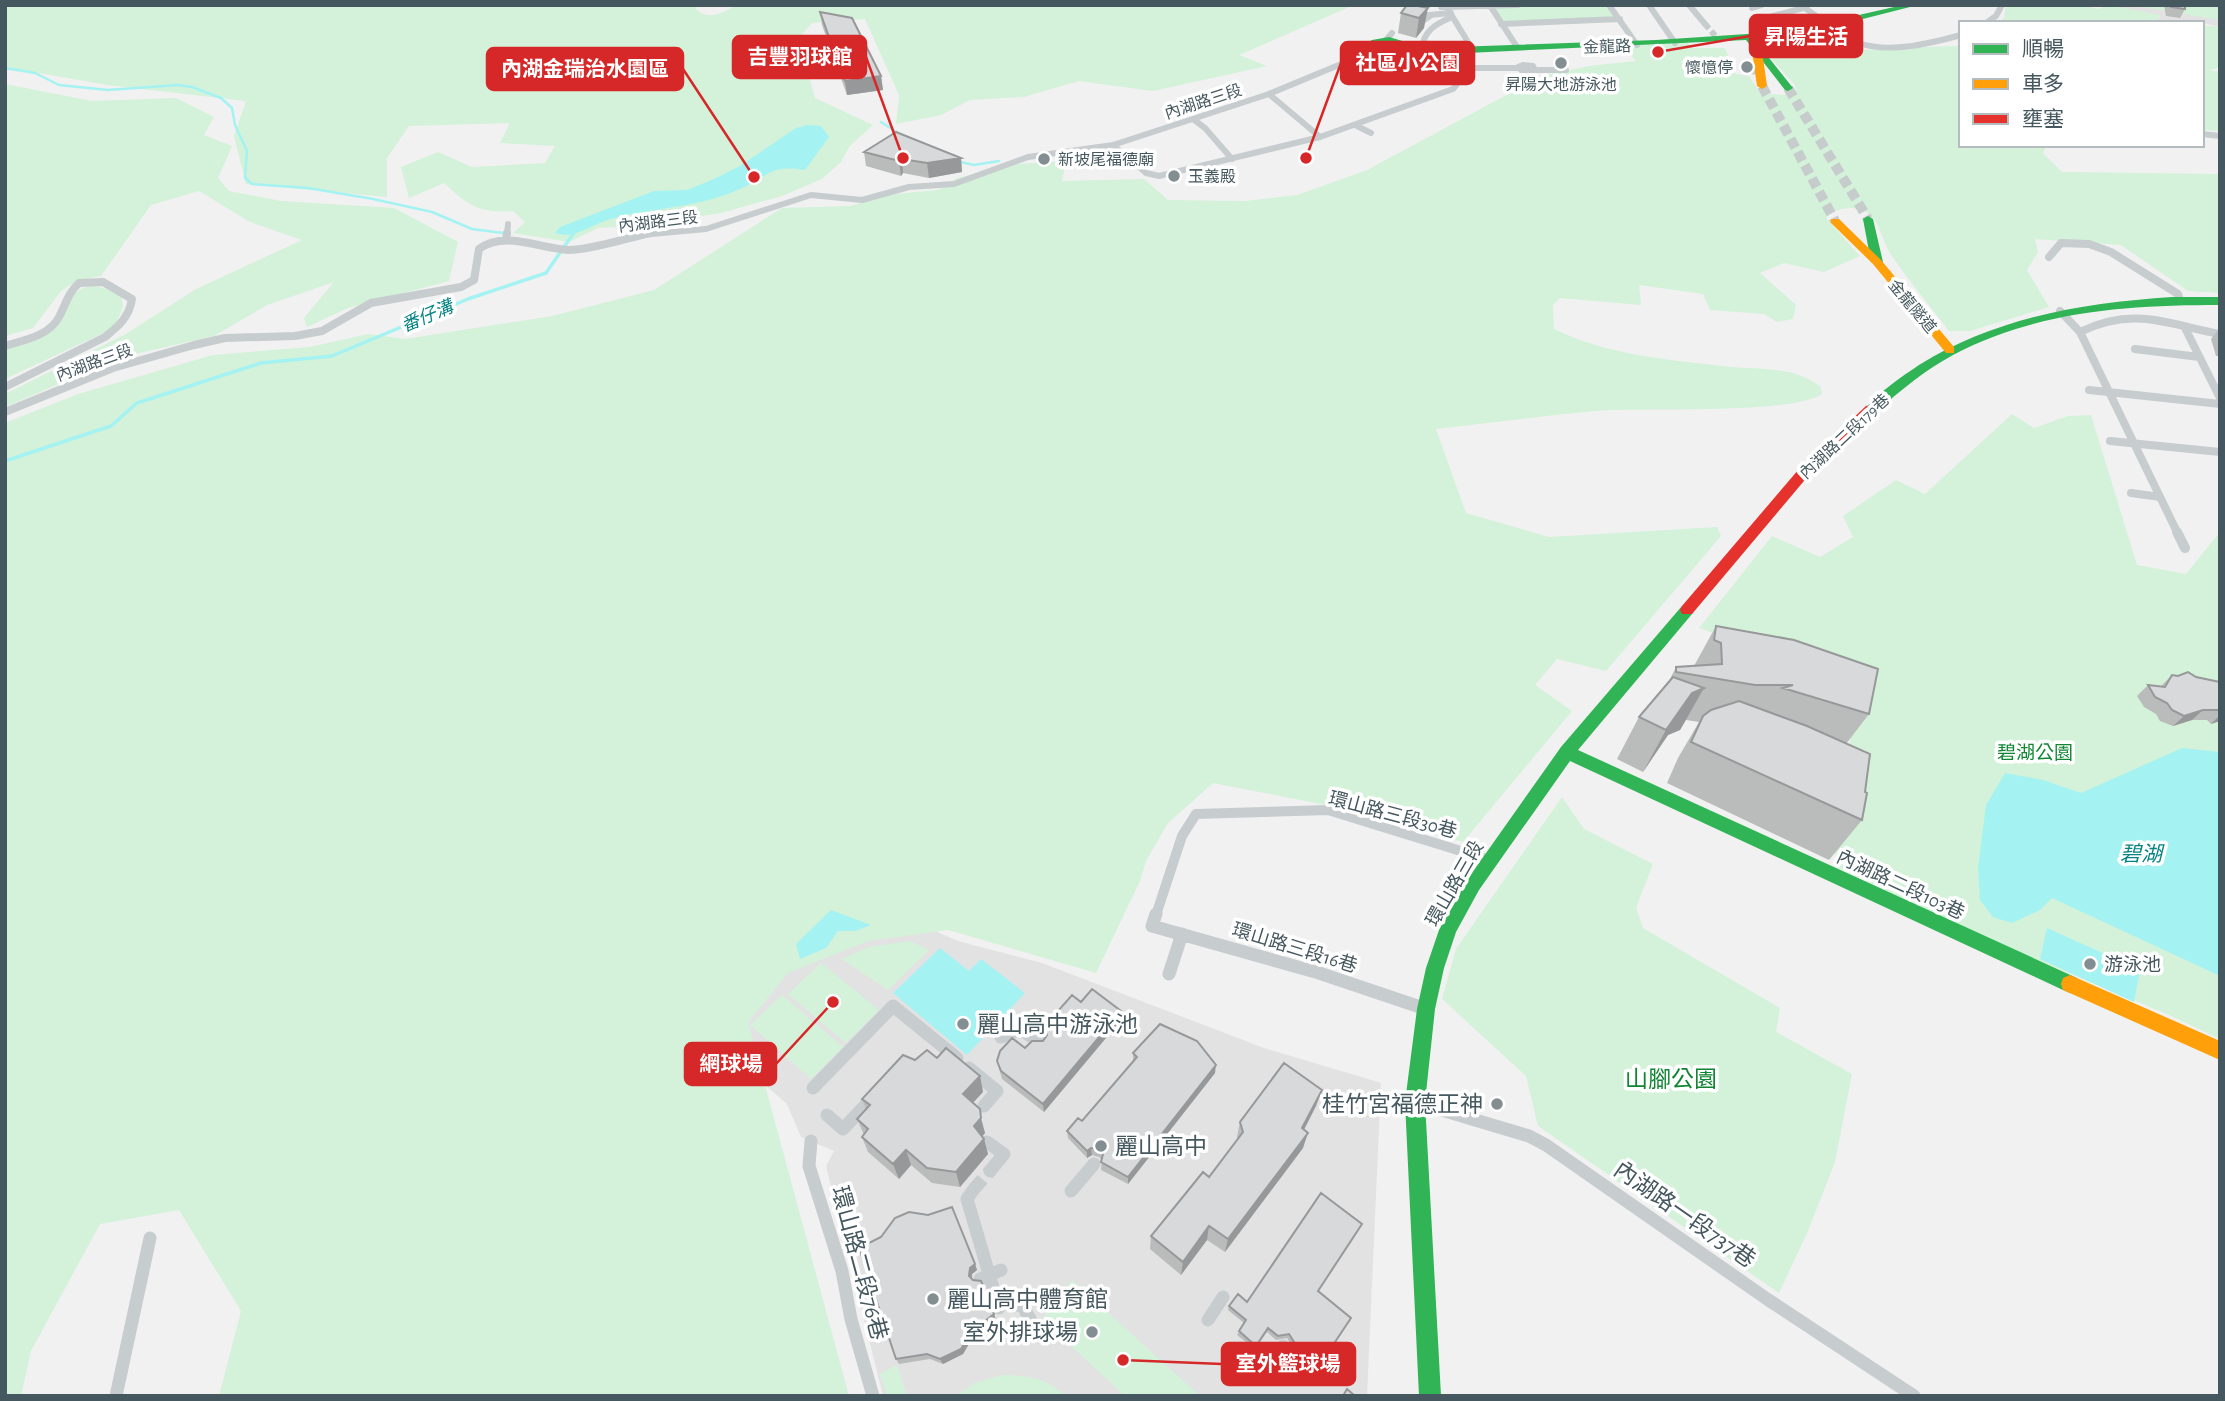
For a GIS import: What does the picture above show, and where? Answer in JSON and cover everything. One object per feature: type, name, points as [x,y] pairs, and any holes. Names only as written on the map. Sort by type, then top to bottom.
[{"type":"street","points":[[1417,22],[1418,16],[1421,15],[1430,16],[1465,6],[1518,5]]},
{"type":"street","points":[[1609,5],[1637,45]]},
{"type":"street","points":[[1649,5],[1675,43]]},
{"type":"street","points":[[1689,5],[1705,24]]},
{"type":"street","points":[[1752,8],[1762,5]]},
{"type":"street","points":[[1762,19],[1813,5]]},
{"type":"street","name":"金龍路","points":[[1387,42],[1422,49],[1675,43],[1748,37],[1833,25],[1914,5]]},
{"type":"street","points":[[1989,21],[2003,5]]},
{"type":"street","points":[[1802,6],[1849,37],[1874,47],[1947,40],[1959,36]]},
{"type":"street","points":[[1490,7],[1517,47]]},
{"type":"street","points":[[1113,145],[1146,173],[1159,176],[1320,136],[1444,94],[1462,81],[1465,70],[1465,48],[1448,10]]},
{"type":"street","points":[[1422,49],[1421,43],[1448,10]]},
{"type":"street","points":[[1501,24],[1620,19]]},
{"type":"street","points":[[1748,37],[1784,82],[1773,77],[1757,77],[1757,51]]},
{"type":"street","name":"內湖路三段","points":[[5,412],[113,368],[167,353],[225,338],[295,336],[322,331],[371,303],[461,287],[474,280],[479,249],[487,243],[506,240],[562,249],[652,233],[706,229],[811,195],[862,200],[909,187],[954,184],[1028,157],[1113,145],[1193,119],[1269,94],[1343,64],[1387,42]]},
{"type":"street","points":[[1500,59],[1503,68]]},
{"type":"street","points":[[1343,64],[1367,74],[1518,68],[1529,65],[1535,70],[1566,71]]},
{"type":"street","points":[[1269,94],[1320,136]]},
{"type":"street","points":[[1193,119],[1205,128],[1232,159]]},
{"type":"street","points":[[1355,125],[1371,133]]},
{"type":"street","name":"金龍隧道","points":[[1877,262],[1869,223],[1863,231],[1839,225],[1877,262],[1950,350]]},
{"type":"street","points":[[506,240],[508,224]]},
{"type":"street","points":[[2049,257],[2061,243],[2091,244],[2114,254],[2159,281],[2178,294],[2179,300]]},
{"type":"street","name":"內湖路三段","points":[[5,346],[36,335],[54,324],[68,295],[78,284],[87,281],[108,284],[132,299],[130,310],[120,326],[104,337],[5,387]]},
{"type":"street","name":"內湖路二段179巷","points":[[1759,522],[1849,427],[1882,398],[1950,350],[2004,327],[2060,311],[2179,300],[2220,301]]},
{"type":"street","points":[[2060,311],[2080,332],[2185,548]]},
{"type":"street","points":[[2080,332],[2105,321],[2139,317],[2165,320],[2220,334]]},
{"type":"street","points":[[2188,327],[2186,330],[2220,398]]},
{"type":"street","points":[[2135,349],[2199,357]]},
{"type":"street","points":[[2089,390],[2220,404]]},
{"type":"street","points":[[2110,441],[2220,452]]},
{"type":"street","points":[[2130,494],[2160,497]]},
{"type":"street","name":"環山路三段","points":[[1430,1396],[1415,1102],[1426,1009],[1434,968],[1448,930],[1473,885],[1567,752],[1759,522]]},
{"type":"street","name":"內湖路二段103巷","points":[[1567,752],[1931,921],[2220,1051]]},
{"type":"street","name":"環山路三段30巷","points":[[1152,926],[1182,836],[1196,814],[1328,810],[1490,860]]},
{"type":"street","name":"環山路三段16巷","points":[[1152,926],[1319,973],[1426,1009]]},
{"type":"street","points":[[1169,974],[1182,934]]},
{"type":"street","points":[[813,1088],[893,1006],[937,1048],[998,1091],[984,1106]]},
{"type":"street","points":[[1001,1037],[1020,1028],[1039,1042]]},
{"type":"street","points":[[827,1115],[842,1129],[880,1089]]},
{"type":"street","name":"內湖路一段737巷","points":[[1415,1102],[1529,1136],[1546,1145],[1767,1299],[1914,1396]]},
{"type":"street","name":"環山路二段76巷","points":[[811,1142],[809,1166],[842,1271],[851,1319],[873,1396]]},
{"type":"street","points":[[987,1142],[1004,1154],[990,1171]]},
{"type":"street","points":[[1071,1191],[1094,1164]]},
{"type":"street","points":[[974,1189],[967,1199],[998,1302],[1017,1300],[1034,1320],[1036,1332],[1039,1334],[1047,1324]]},
{"type":"street","points":[[116,1396],[150,1238]]},
{"type":"street","points":[[1208,1320],[1223,1297]]},
{"type":"street","points":[[1269,1369],[1283,1346]]},
{"type":"shaded area","points":[[2108,5],[2220,5],[2220,27],[2204,23],[2204,21],[2157,21],[2160,16]]},
{"type":"shaded area","name":"麗山高中","points":[[856,897],[958,941],[1042,963],[1264,1048],[1381,1083],[1367,1396],[883,1396],[826,1166],[834,1151],[801,1137],[787,1104],[749,1071],[716,1031]]},
{"type":"green space","points":[[5,5],[698,5],[696,9],[700,13],[710,15],[736,5],[1354,5],[1239,55],[1267,66],[1153,91],[1079,81],[1024,97],[970,100],[941,115],[896,124],[899,95],[865,19],[812,23],[777,67],[809,76],[815,98],[873,125],[849,147],[841,162],[822,179],[782,196],[721,213],[638,226],[598,228],[569,242],[513,233],[525,222],[513,211],[482,209],[460,197],[444,183],[409,198],[401,167],[438,152],[472,167],[545,163],[555,146],[500,143],[510,123],[409,126],[387,158],[387,197],[246,184],[234,136],[246,101],[107,85],[5,67]]},
{"type":"green space","points":[[1609,5],[1620,19],[1501,24],[1491,7]]},
{"type":"green space","points":[[2006,5],[2083,5],[2098,9],[2108,5],[2160,15],[2157,21],[2000,21],[2004,18]]},
{"type":"green space","points":[[2131,5],[2212,5],[2220,11],[2217,17],[2220,20]]},
{"type":"green space","points":[[2204,25],[2220,27],[2220,67],[2210,70],[2220,72],[2220,131],[2204,130]]},
{"type":"green space","points":[[1791,40],[1809,52],[1959,44],[1959,147],[2046,147],[2043,153],[2062,172],[2220,174],[2220,293],[2188,291],[2121,245],[2035,239],[2038,252],[2027,270],[2049,307],[1970,331],[1949,331],[1890,253],[1873,218],[1859,209],[1847,208],[1835,211],[1826,218],[1860,256],[1824,272],[1784,263],[1760,273],[1796,305],[1793,319],[1777,322],[1764,314],[1710,310],[1703,294],[1639,285],[1641,305],[1560,298],[1553,305],[1554,329],[1574,338],[1594,345],[1657,358],[1786,372],[1810,380],[1821,387],[1822,394],[1806,401],[1749,408],[1595,411],[1436,429],[1466,513],[1549,537],[1717,527],[1721,536],[1606,671],[1557,659],[1535,685],[1572,711],[1463,842],[1326,805],[1213,783],[1168,823],[1146,861],[1140,881],[1096,973],[948,930],[868,941],[788,973],[748,1022],[849,1396],[219,1396],[241,1311],[179,1210],[100,1224],[31,1351],[21,1396],[5,1396],[5,423],[78,394],[213,355],[310,347],[368,334],[405,339],[552,316],[654,290],[782,208],[851,206],[885,195],[938,190],[957,178],[1017,164],[1066,161],[1062,181],[1144,179],[1168,200],[1245,201],[1297,195],[1367,170],[1542,76],[1589,66],[1636,61],[1623,45],[1687,42],[1693,48],[1725,48],[1736,74],[1749,76],[1760,93],[1783,95],[1796,91],[1795,85],[1764,51],[1766,44]]},
{"type":"green space","points":[[5,84],[92,101],[176,98],[214,117],[204,135],[232,146],[218,178],[229,191],[281,201],[394,208],[458,242],[449,281],[348,308],[307,327],[304,318],[334,282],[267,305],[214,336],[122,357],[5,407],[5,394],[126,334],[196,289],[302,240],[250,222],[199,191],[151,205],[101,276],[76,281],[61,291],[33,328],[5,336]]},
{"type":"green space","points":[[92,285],[110,290],[122,298],[123,307],[114,328],[5,379],[5,350],[46,334],[58,324],[75,293]]},
{"type":"green space","name":"碧湖公園","points":[[2012,414],[2034,428],[2068,416],[2091,415],[2137,565],[2186,574],[2220,532],[2220,1039],[2016,951],[1834,866],[1857,683],[1699,628],[1772,536],[1820,557],[1853,537],[1843,516],[1896,480],[1925,494]]},
{"type":"green space","name":"山腳公園","points":[[1562,797],[1584,829],[1653,864],[1636,908],[1643,928],[1780,1008],[1776,1032],[1852,1074],[1835,1162],[1808,1231],[1779,1293],[1538,1126],[1526,1076],[1442,999],[1456,949]]},
{"type":"green space","points":[[910,941],[929,950],[888,990],[842,959],[869,947]]},
{"type":"green space","points":[[821,963],[879,1010],[846,1043],[788,994]]},
{"type":"green space","points":[[782,995],[843,1047],[811,1079],[750,1025]]},
{"type":"green space","points":[[1072,1280],[1200,1396],[1125,1396],[1042,1319]]},
{"type":"green space","points":[[897,1365],[907,1396],[887,1396],[880,1374]]},
{"type":"green space","points":[[1002,1375],[1036,1379],[1051,1385],[1065,1396],[957,1396],[974,1383]]},
{"type":"water","points":[[821,126],[829,137],[805,170],[779,169],[712,199],[611,219],[570,234],[555,233],[560,227],[654,191],[687,190],[714,179],[740,166],[796,128]]},
{"type":"water","name":"碧湖","points":[[2182,748],[2220,752],[2220,976],[2052,898],[2040,910],[2012,923],[1993,917],[1980,900],[1978,868],[1986,805],[2005,773],[2043,780],[2081,793]]},
{"type":"water","points":[[831,910],[871,925],[855,931],[838,931],[826,948],[800,959],[796,944]]},
{"type":"water","name":"游泳池","points":[[2047,928],[2140,970],[2134,1002],[2040,959]]},
{"type":"water","name":"麗山高中游泳池","points":[[940,948],[969,971],[981,959],[1025,993],[967,1055],[893,993]]},
{"type":"building","points":[[1407,5],[1428,8],[1419,18],[1401,13]]},
{"type":"building","points":[[2185,5],[2185,9],[2171,7]]},
{"type":"building","points":[[820,12],[852,18],[881,76],[845,81]]},
{"type":"building","points":[[896,132],[961,158],[927,163],[902,159],[899,161],[864,152]]},
{"type":"building","points":[[1716,626],[1794,640],[1878,669],[1869,714],[1783,688],[1793,685],[1755,685],[1676,672],[1676,667],[1722,664],[1721,643],[1714,640]]},
{"type":"building","points":[[2188,672],[2196,677],[2220,682],[2220,710],[2203,710],[2184,716],[2155,697],[2148,685],[2165,687],[2172,675]]},
{"type":"building","points":[[1673,677],[1704,688],[1692,693],[1666,730],[1639,717]]},
{"type":"building","points":[[1739,701],[1807,726],[1870,754],[1862,820],[1691,742],[1703,716],[1711,710]]},
{"type":"building","points":[[1092,989],[1121,1011],[1043,1104],[1001,1071],[997,1061],[1000,1051],[1012,1038],[1025,1048],[1032,1041],[1043,1041],[1047,1035],[1044,1027],[1072,995],[1081,1002]]},
{"type":"building","points":[[1160,1024],[1197,1041],[1216,1065],[1128,1177],[1101,1162],[1103,1154],[1099,1149],[1091,1148],[1087,1151],[1067,1131],[1078,1118],[1082,1121],[1137,1057],[1133,1053]]},
{"type":"building","points":[[946,1048],[980,1076],[963,1094],[980,1109],[981,1118],[974,1126],[984,1139],[956,1172],[927,1168],[906,1150],[893,1164],[862,1137],[868,1129],[857,1119],[870,1105],[862,1099],[903,1055],[915,1060],[927,1050],[937,1058]]},
{"type":"building","points":[[1284,1063],[1322,1090],[1302,1128],[1308,1133],[1228,1239],[1209,1226],[1183,1262],[1151,1236],[1203,1172],[1209,1177],[1243,1132],[1240,1122]]},
{"type":"building","points":[[1321,1193],[1362,1224],[1318,1291],[1351,1318],[1317,1369],[1292,1348],[1294,1342],[1289,1334],[1278,1336],[1268,1328],[1256,1346],[1239,1331],[1246,1320],[1229,1306],[1238,1294],[1247,1302]]},
{"type":"building","name":"麗山高中體育館","points":[[952,1207],[975,1264],[970,1268],[969,1276],[973,1280],[981,1281],[994,1314],[971,1332],[961,1349],[940,1359],[927,1354],[896,1359],[859,1248],[881,1237],[895,1218],[909,1212],[928,1215]]},
{"type":"building","points":[[1347,1389],[1355,1396],[1343,1396]]},
{"type":"waterway","name":"番仔溝","points":[[5,68],[35,73],[59,85],[108,90],[178,85],[192,87],[221,98],[232,108],[235,125],[247,151],[245,178],[252,184],[308,188],[373,199],[432,212],[472,229],[503,233]]},
{"type":"waterway","name":"番仔溝","points":[[881,122],[898,133]]},
{"type":"waterway","name":"番仔溝","points":[[956,161],[974,165],[999,161]]},
{"type":"waterway","name":"番仔溝","points":[[5,461],[111,426],[137,403],[261,363],[332,356],[468,299],[546,273],[573,234]]},
{"type":"tunnel","points":[[1705,24],[1719,40]]},
{"type":"tunnel","points":[[1762,86],[1835,221]]},
{"type":"tunnel","points":[[1788,88],[1868,219]]},
{"type":"tunnel","points":[[974,1189],[990,1171]]},
{"type":"traffic: fast","points":[[1422,49],[1389,40],[1369,45],[1372,50],[1381,54],[1472,48],[1701,41],[1810,28],[1914,5]]},
{"type":"traffic: fast","points":[[1748,37],[1788,88]]},
{"type":"traffic: fast","points":[[1868,219],[1877,262]]},
{"type":"traffic: fast","points":[[1871,409],[1908,378],[1948,353],[1990,334],[2034,319],[2125,304],[2220,301]]},
{"type":"traffic: fast","points":[[1430,1396],[1415,1102],[1426,1009],[1435,968],[1448,930],[1473,885],[1567,752],[1687,610]]},
{"type":"traffic: fast","points":[[1567,752],[2070,984]]},
{"type":"traffic: slow","points":[[1757,51],[1762,86]]},
{"type":"traffic: slow","points":[[1835,221],[1877,262],[1950,350]]},
{"type":"traffic: slow","points":[[2070,984],[2220,1051]]},
{"type":"traffic: jam","points":[[1687,610],[1804,472],[1871,409]]},
{"type":"place","name":"昇陽生活","points":[[1658,52]]},
{"type":"place","name":"昇陽大地游泳池","points":[[1561,63]]},
{"type":"place","name":"懷憶停","points":[[1747,67]]},
{"type":"place","name":"吉豐羽球館","points":[[903,158]]},
{"type":"place","name":"社區小公園","points":[[1306,158]]},
{"type":"place","name":"新坡尾福德廟","points":[[1044,159]]},
{"type":"place","name":"玉義殿","points":[[1174,176]]},
{"type":"place","name":"內湖金瑞治水園區","points":[[754,177]]},
{"type":"place","name":"游泳池","points":[[2090,964]]},
{"type":"place","name":"網球場","points":[[833,1002]]},
{"type":"place","name":"麗山高中游泳池","points":[[963,1024]]},
{"type":"place","name":"桂竹宮福德正神","points":[[1497,1104]]},
{"type":"place","name":"麗山高中","points":[[1101,1146]]},
{"type":"place","name":"麗山高中體育館","points":[[933,1299]]},
{"type":"place","name":"室外排球場","points":[[1092,1332]]},
{"type":"place","name":"室外籃球場","points":[[1123,1360]]}]
